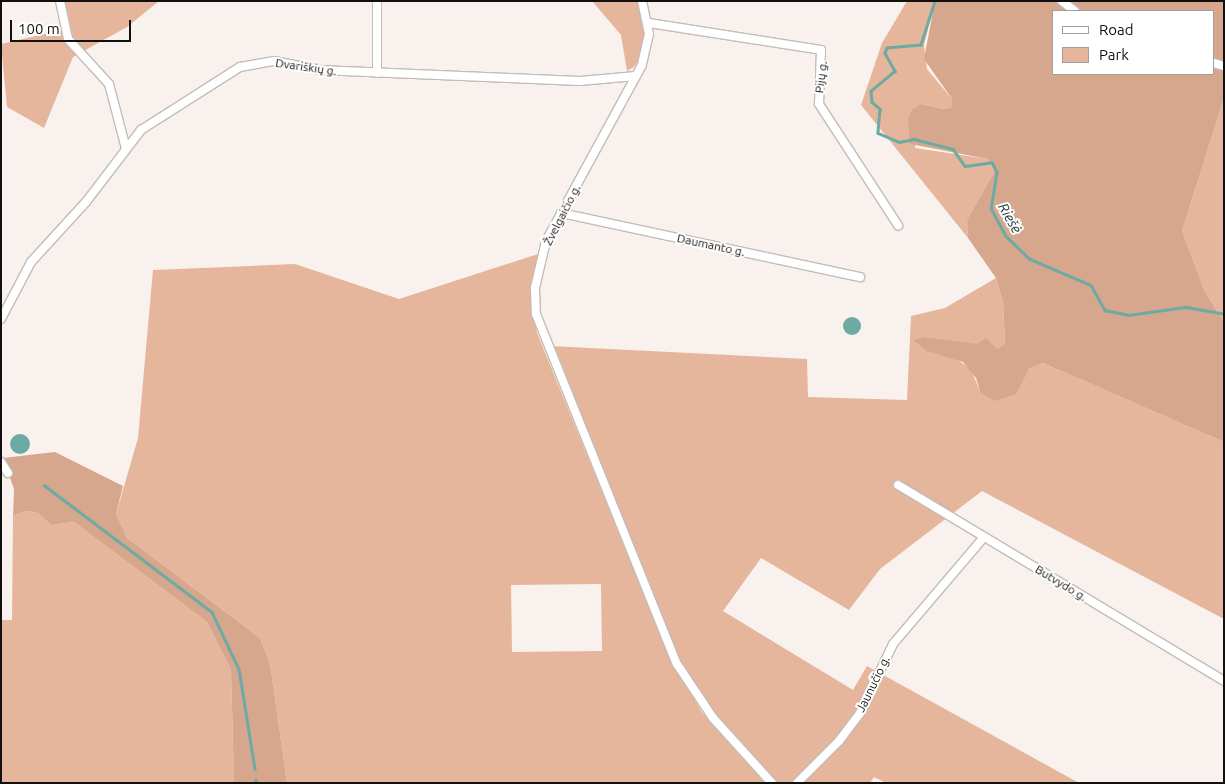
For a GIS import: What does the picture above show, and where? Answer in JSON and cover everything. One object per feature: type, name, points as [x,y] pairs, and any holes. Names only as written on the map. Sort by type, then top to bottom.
[{"type":"street","points":[[60,1],[68,39],[109,84],[126,149]]},
{"type":"street","points":[[377,1],[378,73]]},
{"type":"street","points":[[642,1],[649,23]]},
{"type":"street","points":[[1062,1],[1074,10]]},
{"type":"street","name":"Žvelgaičio g.","points":[[649,23],[636,76],[561,213],[538,268],[535,305],[544,342],[686,681],[772,783]]},
{"type":"street","name":"Pijų g.","points":[[649,23],[821,50],[819,104],[898,225]]},
{"type":"street","name":"Dvariškių g.","points":[[1,319],[31,262],[86,202],[148,122],[240,67],[274,61],[320,70],[378,73],[580,81],[636,76]]},
{"type":"street","name":"Daumanto g.","points":[[561,213],[860,278]]},
{"type":"street","points":[[1,462],[8,473]]},
{"type":"street","name":"Butvydo g.","points":[[898,486],[1224,682]]},
{"type":"street","name":"Jaunučio g.","points":[[797,783],[839,741],[860,712],[893,644],[984,537]]},
{"type":"green space","points":[[65,1],[159,1],[127,27],[73,57],[44,128],[7,107],[1,44],[66,29]]},
{"type":"green space","points":[[592,1],[637,1],[645,30],[641,57],[634,67],[627,71],[621,35]]},
{"type":"green space","points":[[907,1],[935,1],[924,45],[927,69],[952,99],[952,107],[944,109],[921,104],[915,148],[988,159],[994,172],[967,220],[968,238],[861,105],[882,43]]},
{"type":"green space","points":[[1224,98],[1224,322],[1205,292],[1182,231]]},
{"type":"green space","points":[[538,254],[532,300],[537,333],[664,643],[701,711],[765,783],[287,783],[270,663],[260,638],[127,538],[116,514],[138,438],[153,270],[295,264],[399,299]],"holes":[[[601,584],[602,651],[512,652],[511,585]]]},
{"type":"green space","points":[[996,278],[1003,302],[1005,345],[997,349],[924,337],[971,369],[980,392],[1023,379],[1029,369],[1043,363],[1224,442],[1224,619],[982,491],[880,569],[849,610],[761,558],[723,611],[853,690],[867,666],[1079,783],[886,783],[874,777],[870,783],[776,783],[716,714],[680,661],[550,346],[807,359],[808,397],[907,400],[911,316],[945,308]]},
{"type":"green space","points":[[26,511],[38,513],[51,525],[74,522],[207,622],[231,670],[234,783],[1,783],[1,620],[12,620],[13,516]]},
{"type":"shaded area","points":[[935,1],[1224,1],[1224,98],[1182,231],[1205,292],[1224,322],[1224,442],[1043,363],[1029,369],[1016,394],[994,401],[980,392],[976,378],[963,362],[927,351],[913,340],[924,337],[977,344],[986,338],[997,349],[1005,344],[1003,302],[996,278],[968,238],[967,220],[994,172],[988,159],[910,144],[908,119],[912,110],[921,104],[944,109],[952,107],[952,99],[924,59]]},
{"type":"shaded area","points":[[55,452],[123,486],[116,514],[127,538],[260,638],[270,663],[287,783],[234,783],[231,670],[207,622],[74,522],[51,525],[38,513],[26,511],[13,516],[14,489],[3,458]]},
{"type":"water","points":[[852,317],[858,320],[861,326],[858,332],[852,335],[846,332],[843,326],[846,320]]},
{"type":"water","points":[[20,434],[27,437],[30,444],[27,451],[20,454],[13,451],[10,444],[13,437]]},
{"type":"waterway","name":"Riešė","points":[[935,1],[921,45],[887,48],[885,53],[895,71],[871,91],[872,102],[880,109],[878,133],[899,142],[914,139],[953,149],[965,166],[992,162],[997,172],[991,208],[1006,236],[1030,259],[1091,285],[1105,310],[1128,315],[1186,307],[1224,314]]},
{"type":"waterway","points":[[44,485],[212,612],[239,669],[255,769]]}]
